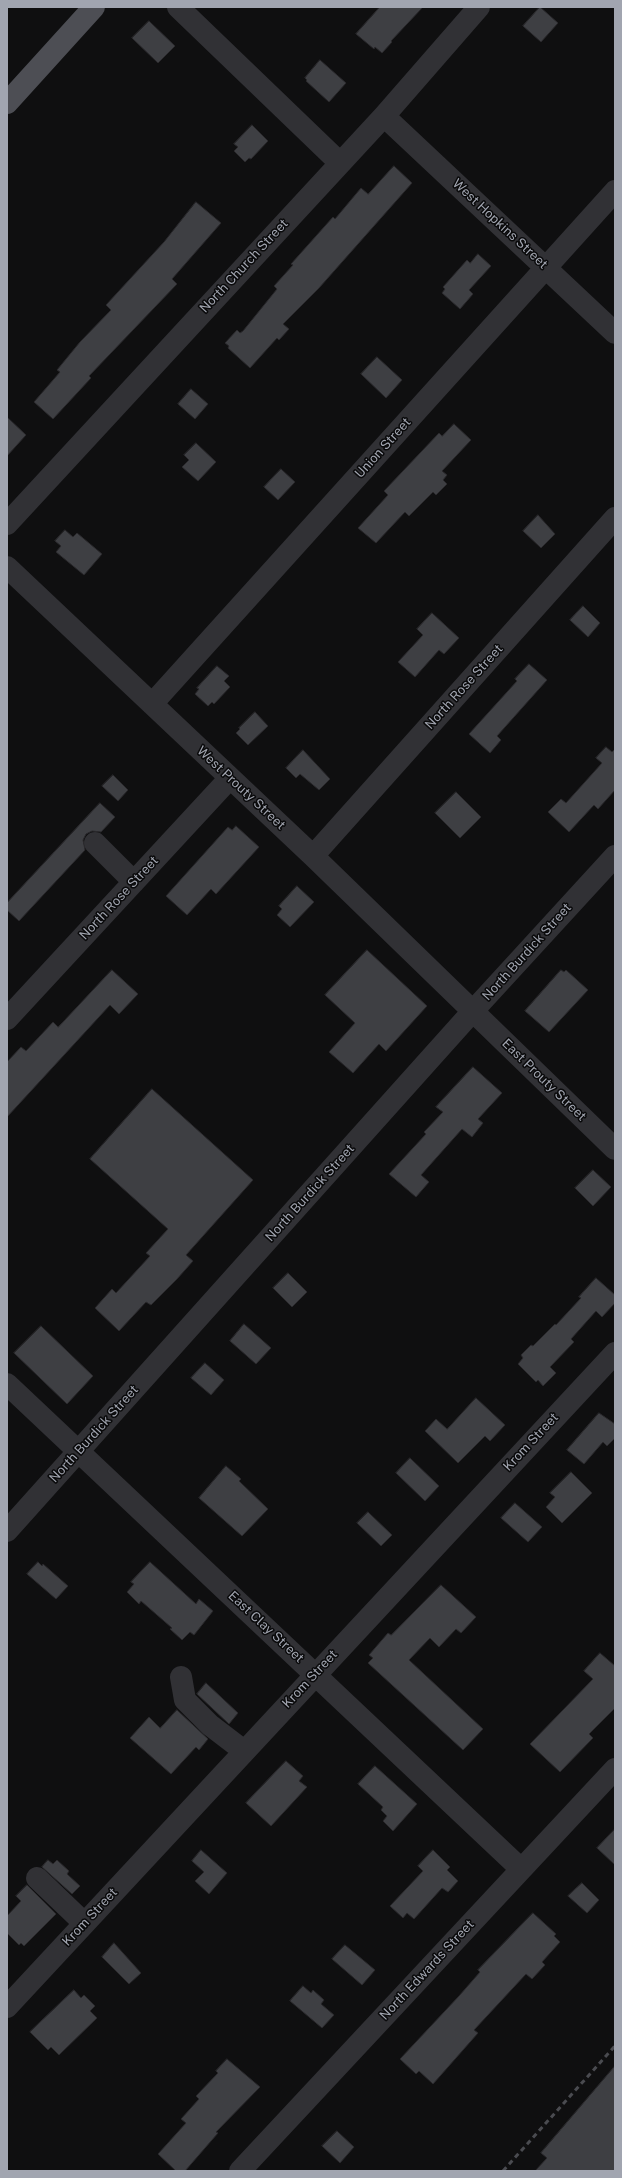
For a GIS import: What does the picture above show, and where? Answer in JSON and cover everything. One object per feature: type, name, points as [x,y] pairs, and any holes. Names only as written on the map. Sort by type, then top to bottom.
[{"type":"main road","points":[[7,103],[94,7]]},
{"type":"street","points":[[178,7],[340,163]]},
{"type":"street","name":"North Church Street","points":[[7,524],[384,116],[479,7]]},
{"type":"street","name":"West Hopkins Street","points":[[384,116],[615,333]]},
{"type":"street","name":"Union Street","points":[[152,704],[615,192]]},
{"type":"street","name":"North Rose Street","points":[[313,856],[615,518]]},
{"type":"street","name":"West Prouty Street","points":[[7,567],[313,856],[472,1012]]},
{"type":"street","name":"North Rose Street","points":[[7,1019],[230,778]]},
{"type":"street","points":[[95,843],[134,882]]},
{"type":"street","name":"North Burdick Street","points":[[7,1531],[472,1012],[615,856]]},
{"type":"street","name":"East Prouty Street","points":[[472,1012],[615,1149]]},
{"type":"street","name":"Krom Street","points":[[7,2007],[615,1353]]},
{"type":"street","name":"East Clay Street","points":[[7,1384],[521,1870]]},
{"type":"street","points":[[181,1677],[185,1700],[210,1725],[244,1751]]},
{"type":"street","name":"North Edwards Street","points":[[240,2171],[615,1769]]},
{"type":"street","points":[[37,1878],[84,1923]]},
{"type":"building","points":[[380,7],[423,7],[391,41],[392,42],[382,53],[375,47],[374,49],[356,34]]},
{"type":"building","points":[[540,7],[558,23],[541,42],[523,26]]},
{"type":"building","points":[[149,21],[175,46],[158,63],[132,38]]},
{"type":"building","points":[[320,60],[346,83],[329,102],[306,81],[307,80],[305,78]]},
{"type":"building","points":[[252,125],[268,141],[251,159],[249,158],[245,162],[234,151],[238,147],[234,144]]},
{"type":"building","points":[[394,166],[412,183],[319,288],[283,324],[289,329],[279,340],[277,338],[250,368],[228,348],[229,346],[225,343],[237,330],[240,333],[243,331],[277,289],[274,286],[293,265],[291,264],[333,217],[335,219],[361,188],[368,194]]},
{"type":"building","points":[[196,202],[221,223],[172,279],[177,284],[89,376],[91,378],[53,419],[34,402],[60,372],[57,370],[80,342],[111,310],[106,305],[164,242]]},
{"type":"building","points":[[478,254],[491,266],[469,290],[473,294],[460,309],[442,293],[445,289],[443,287],[467,260],[470,263]]},
{"type":"building","points":[[377,357],[402,380],[386,398],[361,374]]},
{"type":"building","points":[[191,389],[208,404],[195,419],[178,404]]},
{"type":"building","points":[[7,417],[26,435],[7,456]]},
{"type":"building","points":[[454,424],[471,440],[442,471],[447,475],[443,480],[447,484],[436,495],[433,492],[409,516],[405,512],[376,543],[358,528],[388,495],[384,491],[439,433],[442,436]]},
{"type":"building","points":[[196,443],[216,462],[198,481],[182,467],[189,460],[184,455]]},
{"type":"building","points":[[281,469],[295,482],[278,500],[264,487]]},
{"type":"building","points":[[538,515],[555,534],[541,548],[523,531]]},
{"type":"building","points":[[65,530],[73,537],[77,533],[102,554],[84,575],[56,552],[61,546],[55,541]]},
{"type":"building","points":[[583,606],[600,623],[588,637],[570,620]]},
{"type":"building","points":[[432,613],[459,638],[444,654],[439,650],[415,677],[398,662],[423,635],[417,629]]},
{"type":"building","points":[[529,664],[547,680],[497,736],[501,740],[490,753],[469,734],[517,681],[515,679]]},
{"type":"building","points":[[217,666],[229,676],[224,681],[230,687],[214,704],[212,702],[208,706],[195,694],[199,689],[197,688]]},
{"type":"building","points":[[255,712],[268,726],[248,745],[236,733]]},
{"type":"building","points":[[606,747],[612,752],[615,749],[615,790],[598,809],[594,805],[569,832],[548,812],[561,799],[566,803],[602,763],[596,758]]},
{"type":"building","points":[[303,750],[330,779],[319,790],[300,774],[296,778],[286,768]]},
{"type":"building","points":[[113,775],[128,790],[118,801],[102,786]]},
{"type":"building","points":[[456,792],[481,817],[460,838],[435,813]]},
{"type":"building","points":[[100,803],[115,817],[101,832],[92,831],[86,834],[83,840],[85,850],[19,921],[7,910],[7,903]]},
{"type":"building","points":[[236,826],[259,847],[216,894],[211,889],[187,915],[166,896],[228,827],[232,830]]},
{"type":"building","points":[[297,886],[314,902],[290,927],[277,915],[282,909],[279,906]]},
{"type":"building","points":[[367,950],[427,1006],[386,1051],[379,1044],[353,1073],[329,1052],[355,1023],[325,995]]},
{"type":"building","points":[[112,970],[138,994],[119,1014],[110,1005],[7,1117],[7,1062],[21,1047],[26,1051],[53,1022],[58,1027]]},
{"type":"building","points":[[561,970],[564,972],[566,970],[588,990],[549,1032],[525,1011]]},
{"type":"building","points":[[473,1067],[502,1093],[478,1119],[483,1123],[472,1137],[462,1129],[421,1175],[429,1182],[416,1197],[389,1174],[426,1134],[424,1132],[443,1112],[436,1107]]},
{"type":"building","points":[[152,1089],[253,1180],[186,1255],[193,1261],[151,1305],[146,1302],[119,1331],[95,1308],[112,1289],[116,1293],[150,1256],[146,1253],[168,1229],[90,1159]]},
{"type":"building","points":[[593,1170],[611,1187],[593,1206],[575,1188]]},
{"type":"building","points":[[288,1273],[307,1292],[292,1307],[273,1288]]},
{"type":"building","points":[[596,1278],[615,1295],[615,1303],[602,1317],[596,1311],[571,1339],[574,1342],[550,1367],[556,1373],[543,1386],[538,1380],[536,1382],[518,1364],[523,1358],[521,1355],[531,1345],[533,1346],[555,1324],[556,1325],[581,1298],[579,1297]]},
{"type":"building","points":[[244,1324],[271,1348],[256,1364],[230,1341]]},
{"type":"building","points":[[41,1326],[93,1376],[67,1404],[14,1353]]},
{"type":"building","points":[[205,1363],[224,1380],[211,1395],[191,1378]]},
{"type":"building","points":[[476,1398],[505,1425],[490,1441],[485,1436],[458,1463],[425,1431],[436,1419],[447,1429]]},
{"type":"building","points":[[599,1413],[615,1424],[615,1438],[607,1446],[603,1442],[584,1464],[567,1450]]},
{"type":"building","points":[[410,1458],[439,1486],[425,1501],[396,1473]]},
{"type":"building","points":[[226,1466],[241,1479],[239,1481],[268,1509],[242,1536],[199,1498]]},
{"type":"building","points":[[571,1472],[592,1493],[562,1523],[546,1507],[555,1497],[550,1493]]},
{"type":"building","points":[[515,1503],[542,1527],[528,1542],[501,1518]]},
{"type":"building","points":[[368,1512],[392,1535],[381,1546],[357,1523]]},
{"type":"building","points":[[38,1562],[42,1566],[43,1564],[68,1586],[56,1599],[27,1574]]},
{"type":"building","points":[[150,1562],[196,1604],[199,1599],[213,1611],[194,1635],[190,1632],[182,1640],[170,1629],[172,1628],[141,1601],[139,1604],[127,1592],[134,1584],[131,1582]]},
{"type":"building","points":[[441,1585],[476,1617],[461,1633],[456,1629],[439,1647],[430,1638],[409,1660],[483,1729],[463,1750],[368,1663],[373,1658],[369,1655],[388,1633],[391,1635]]},
{"type":"building","points":[[600,1653],[615,1666],[615,1708],[589,1734],[593,1738],[560,1772],[530,1744],[593,1679],[584,1671]]},
{"type":"building","points":[[206,1683],[238,1713],[229,1724],[197,1694]]},
{"type":"building","points":[[177,1710],[208,1739],[199,1750],[196,1747],[171,1774],[130,1738],[149,1717],[160,1728]]},
{"type":"building","points":[[286,1761],[303,1776],[299,1781],[307,1787],[271,1826],[246,1803]]},
{"type":"building","points":[[375,1766],[417,1804],[393,1831],[383,1821],[387,1816],[381,1810],[383,1807],[358,1784]]},
{"type":"building","points":[[615,1829],[615,1865],[597,1848]]},
{"type":"building","points":[[201,1850],[227,1873],[209,1894],[195,1881],[204,1872],[192,1861]]},
{"type":"building","points":[[433,1850],[450,1867],[447,1870],[458,1881],[448,1892],[442,1888],[414,1919],[407,1913],[403,1918],[390,1906],[423,1871],[418,1866]]},
{"type":"building","points":[[48,1860],[53,1864],[57,1860],[69,1871],[67,1874],[80,1886],[72,1894],[42,1867]]},
{"type":"building","points":[[582,1883],[599,1900],[587,1913],[568,1896]]},
{"type":"building","points":[[27,1885],[56,1914],[24,1946],[21,1943],[19,1945],[7,1933],[7,1916],[21,1901],[16,1896]]},
{"type":"building","points":[[533,1913],[556,1934],[554,1936],[560,1942],[542,1962],[545,1965],[532,1979],[526,1974],[474,2030],[478,2033],[433,2084],[419,2071],[416,2074],[400,2059],[459,1996],[480,1972],[478,1970]]},
{"type":"building","points":[[114,1943],[141,1973],[129,1984],[102,1957]]},
{"type":"building","points":[[345,1945],[375,1970],[362,1985],[332,1959]]},
{"type":"building","points":[[303,1986],[311,1993],[313,1990],[324,2000],[321,2004],[334,2015],[322,2028],[290,2001]]},
{"type":"building","points":[[74,1990],[81,1998],[84,1995],[95,2006],[90,2011],[97,2018],[59,2055],[51,2047],[48,2050],[30,2032]]},
{"type":"building","points":[[227,2059],[260,2087],[216,2132],[218,2133],[185,2171],[176,2171],[158,2154],[186,2123],[181,2119],[199,2099],[196,2096],[218,2073],[216,2071]]},
{"type":"building","points":[[615,2066],[615,2171],[535,2171],[547,2158],[541,2153]]},
{"type":"building","points":[[337,2131],[354,2147],[340,2163],[322,2146]]},
{"type":"railway","points":[[503,2171],[615,2046]]}]
